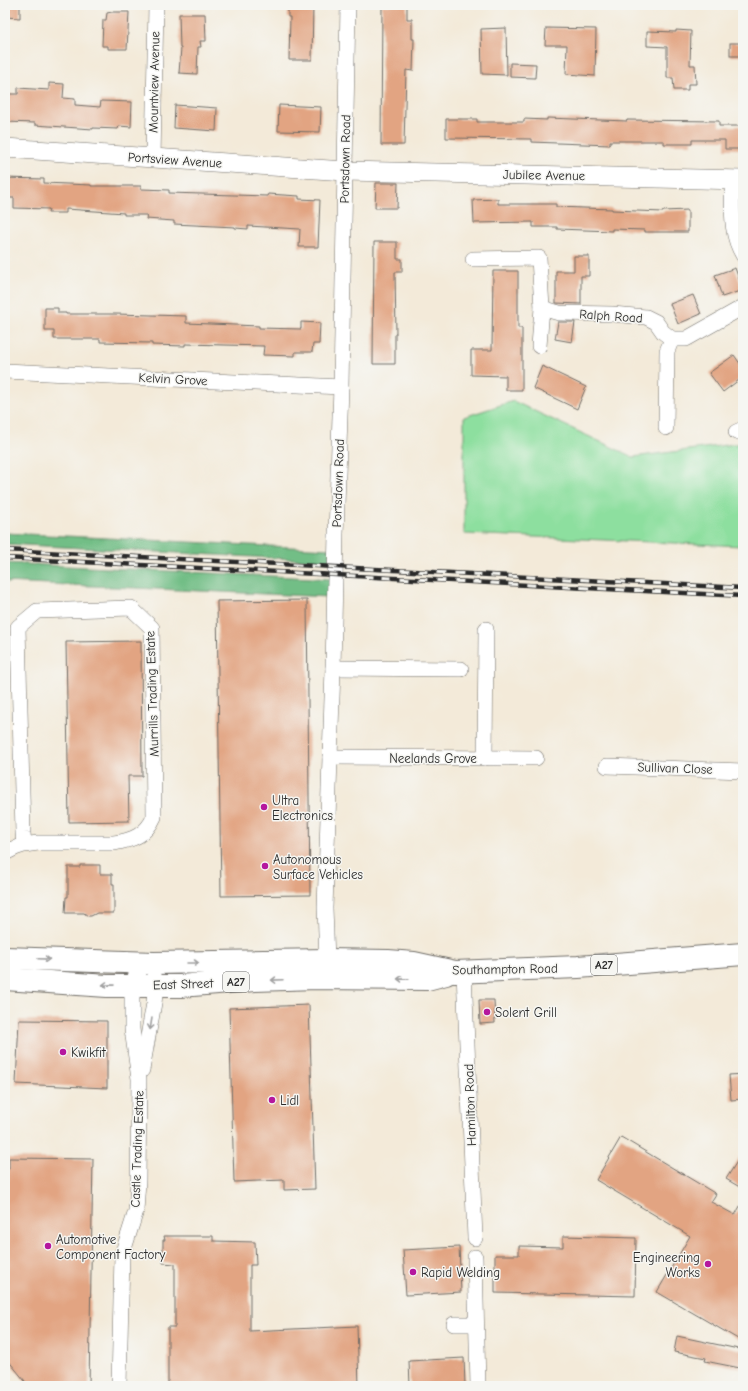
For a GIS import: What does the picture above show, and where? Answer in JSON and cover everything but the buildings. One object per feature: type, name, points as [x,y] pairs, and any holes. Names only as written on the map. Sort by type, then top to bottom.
[{"type":"main road","name":"Southampton Road","points":[[268,962],[328,960],[414,963],[460,972],[578,967],[743,954]]},
{"type":"main road","name":"East Street","points":[[5,958],[145,964],[268,962]]},
{"type":"main road","name":"East Street","points":[[5,979],[107,986],[180,986],[255,980],[316,978],[427,979],[460,972]]},
{"type":"street","name":"Mountview Avenue","points":[[153,158],[156,5]]},
{"type":"street","name":"Portsdown Road","points":[[328,960],[325,908],[341,388],[348,5]]},
{"type":"street","name":"Portsview Avenue","points":[[5,148],[345,171]]},
{"type":"street","name":"Jubilee Avenue","points":[[345,171],[737,180]]},
{"type":"street","points":[[737,180],[734,235],[743,256]]},
{"type":"street","points":[[473,259],[539,258],[542,308],[539,346]]},
{"type":"street","points":[[666,428],[667,351],[672,339],[686,339],[743,307]]},
{"type":"street","name":"Ralph Road","points":[[542,308],[559,313],[612,314],[646,317],[656,322],[663,332],[672,339]]},
{"type":"street","name":"Kelvin Grove","points":[[5,370],[341,388]]},
{"type":"street","name":"Murrills Trading Estate","points":[[5,853],[24,845],[114,843],[126,841],[135,838],[150,825],[154,817],[152,628],[132,608],[37,611],[18,627],[24,845]]},
{"type":"street","points":[[485,758],[486,629]]},
{"type":"street","points":[[333,668],[461,669]]},
{"type":"street","name":"Neelands Grove","points":[[330,757],[536,758]]},
{"type":"street","name":"Sullivan Close","points":[[607,766],[743,771]]},
{"type":"street","points":[[132,986],[134,977],[145,964],[153,976],[156,986]]},
{"type":"street","name":"Hamilton Road","points":[[460,972],[475,1238]]},
{"type":"street","name":"Castle Trading Estate","points":[[119,1386],[122,1255],[136,1211],[138,1181],[139,1079],[132,1029],[132,986]]},
{"type":"street","name":"Castle Trading Estate","points":[[139,1079],[143,1068],[156,986]]},
{"type":"street","points":[[475,1257],[478,1386]]},
{"type":"street","points":[[454,1324],[476,1324]]},
{"type":"green space","points":[[513,401],[633,457],[743,443],[743,546],[464,534],[464,417]]},
{"type":"green space","points":[[5,533],[331,549],[330,561],[5,544]]},
{"type":"green space","points":[[5,563],[333,579],[329,597],[5,582]]},
{"type":"railway","points":[[5,550],[743,588]]},
{"type":"railway","points":[[5,558],[743,596]]},
{"type":"place","name":"Ultra Electronics","points":[[264,807]]},
{"type":"place","name":"Autonomous Surface Vehicles","points":[[265,866]]},
{"type":"place","name":"Solent Grill","points":[[487,1012]]},
{"type":"place","name":"Kwikfit","points":[[63,1052]]},
{"type":"place","name":"Lidl","points":[[272,1100]]},
{"type":"place","name":"Automotive Component Factory","points":[[48,1246]]},
{"type":"place","name":"Engineering Works","points":[[708,1264]]},
{"type":"place","name":"Rapid Welding","points":[[413,1272]]}]
